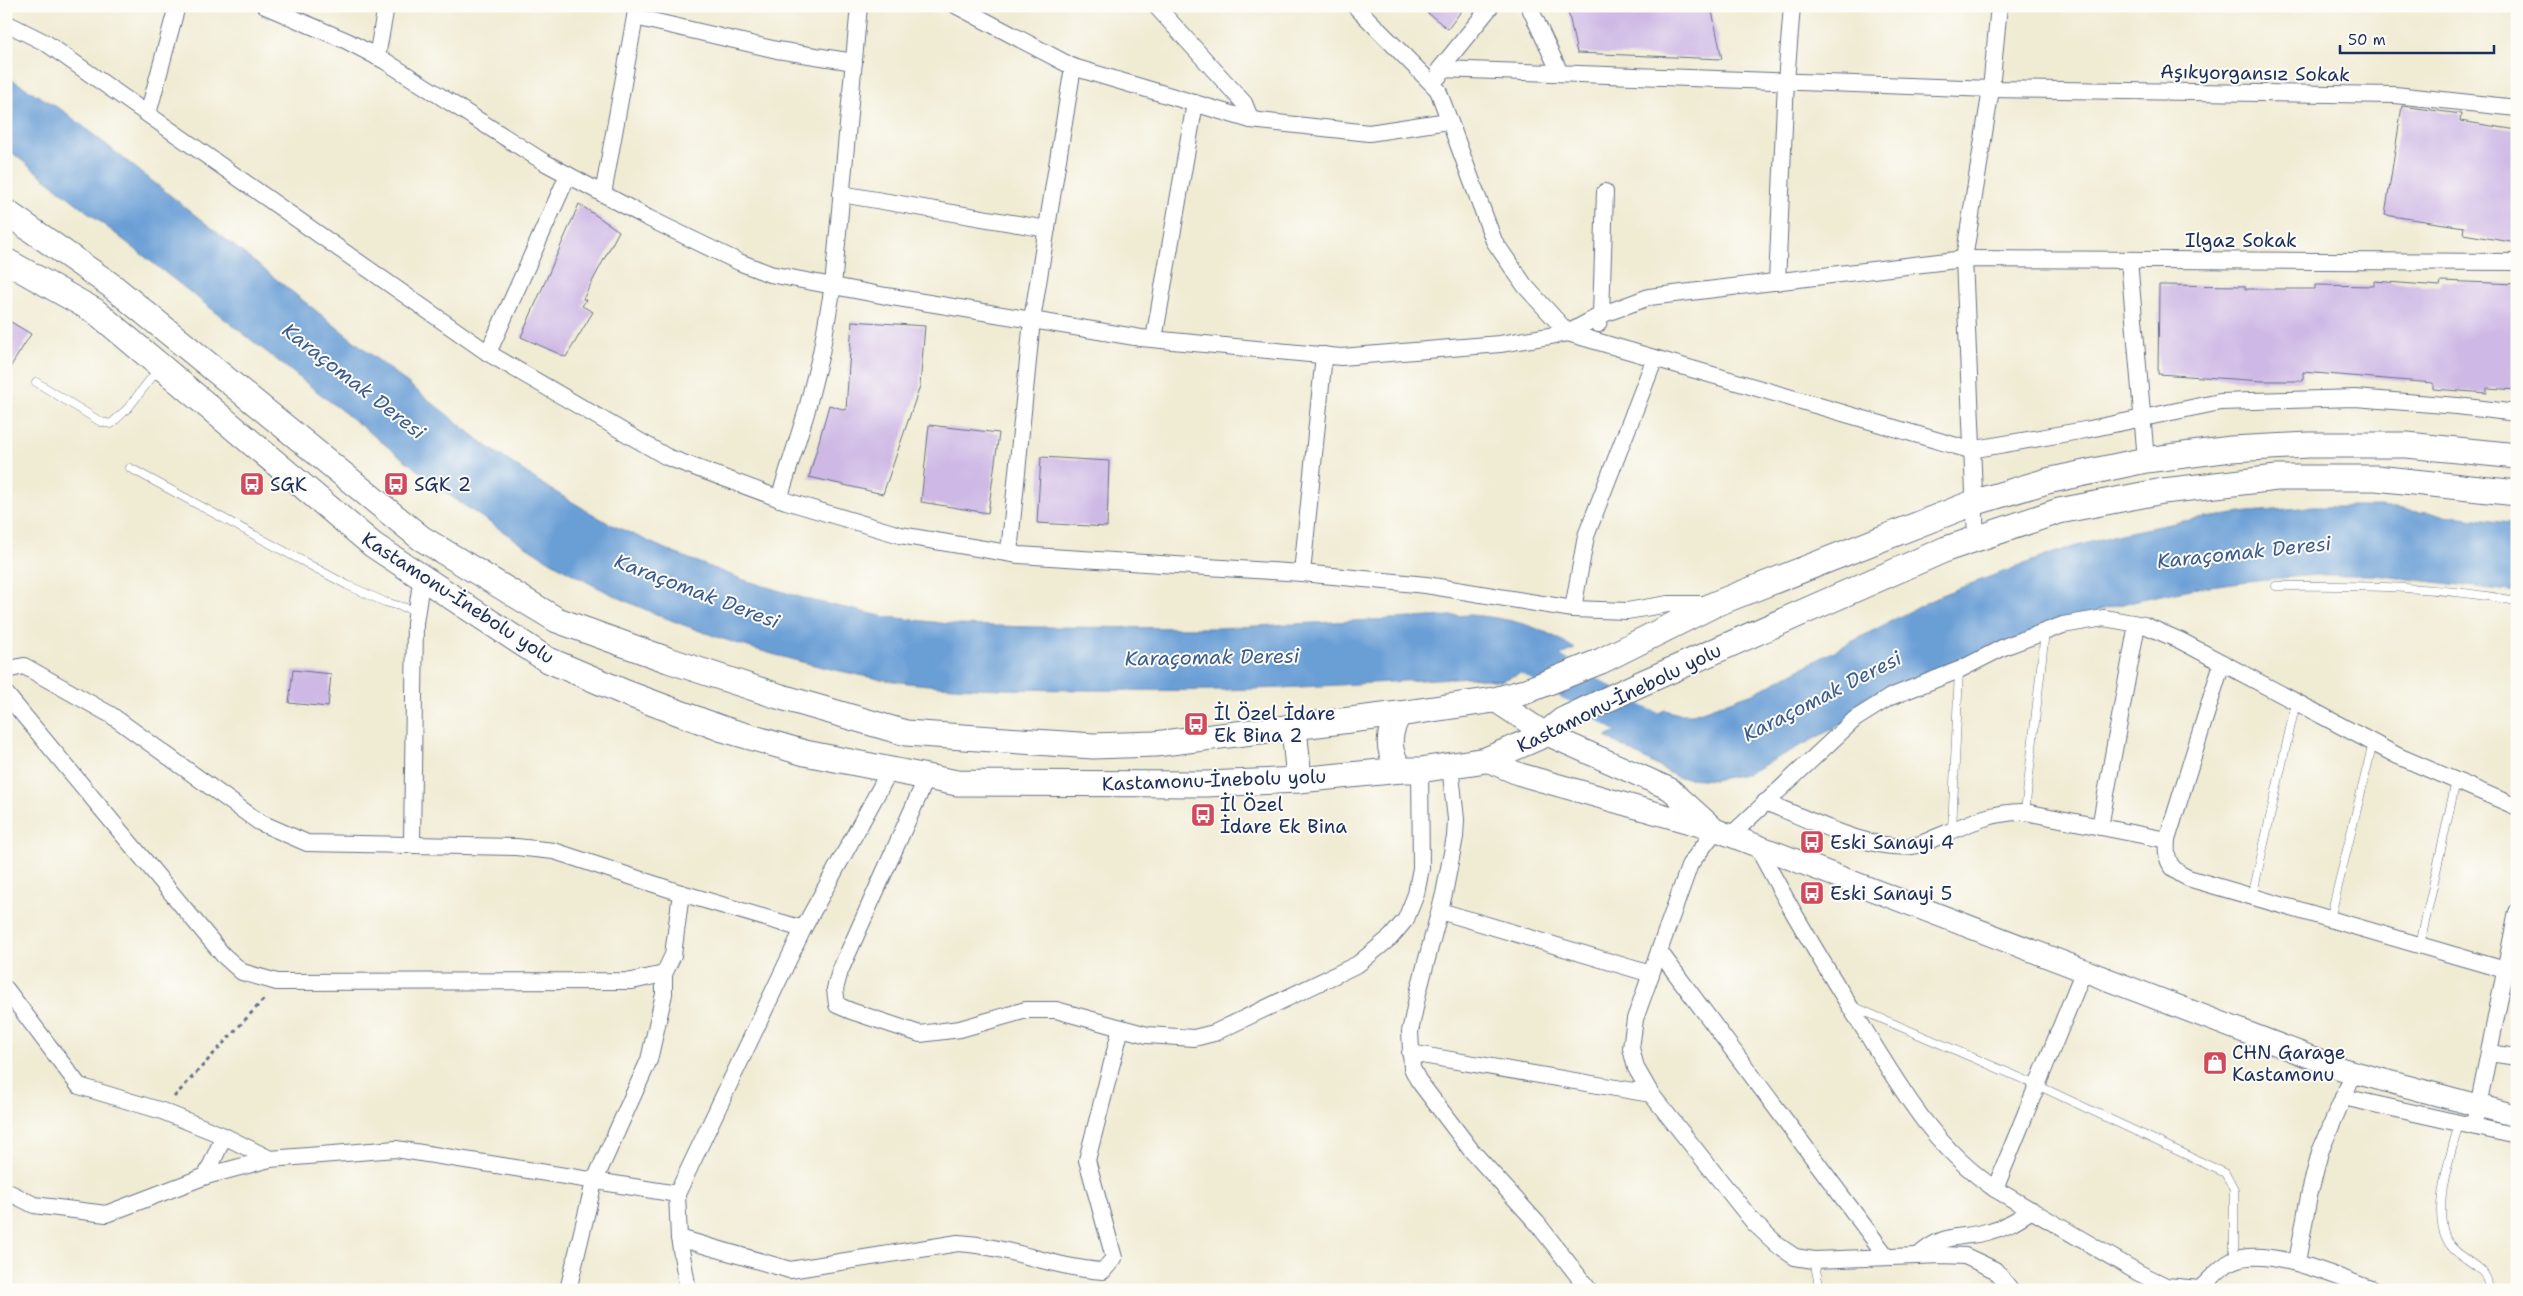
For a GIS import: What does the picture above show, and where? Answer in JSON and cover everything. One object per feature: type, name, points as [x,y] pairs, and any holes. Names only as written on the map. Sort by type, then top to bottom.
[{"type":"main road","points":[[6,212],[112,286],[421,538],[557,620],[695,669],[906,733],[1093,746],[1155,744],[1399,714],[1494,700],[1524,692],[1601,661],[1715,604],[1973,503],[2047,481],[2146,460],[2231,449],[2310,445],[2407,445],[2517,456]]},
{"type":"main road","name":"Kastamonu-İnebolu yolu","points":[[6,261],[95,312],[373,545],[546,659],[626,693],[723,729],[796,750],[890,770],[967,783],[1206,784],[1299,780],[1450,766],[1486,760],[1640,684],[1946,549],[2059,511],[2163,491],[2277,478],[2376,478],[2517,493]]},
{"type":"main road","points":[[1494,700],[1555,727],[1670,789],[1723,833]]},
{"type":"main road","points":[[1399,714],[1392,725],[1390,745],[1392,758],[1410,770]]},
{"type":"main road","points":[[1294,727],[1299,780]]},
{"type":"main road","points":[[1486,760],[1519,774],[1723,833],[2354,1072],[2470,1119],[2517,1116]]},
{"type":"street","points":[[148,114],[177,6]]},
{"type":"street","points":[[265,6],[347,41],[377,57],[544,162],[603,194],[739,262],[770,274],[833,286],[1154,340],[1341,357],[1437,350],[1568,333],[1970,450],[2085,430],[2220,402],[2355,398],[2458,406],[2517,414]]},
{"type":"street","points":[[377,57],[386,6]]},
{"type":"street","points":[[779,498],[806,413],[821,353],[833,286],[859,6]]},
{"type":"street","points":[[1156,6],[1244,103],[1251,120]]},
{"type":"street","points":[[1355,6],[1438,90]]},
{"type":"street","points":[[1491,6],[1440,69],[1438,90],[1494,241],[1525,286],[1568,333]]},
{"type":"street","points":[[1529,6],[1560,73]]},
{"type":"street","points":[[1777,282],[1786,81],[1792,6]]},
{"type":"street","points":[[1976,539],[1970,450],[1964,259],[1991,89],[2000,6]]},
{"type":"street","points":[[961,7],[1074,67],[1251,120],[1369,133],[1448,121]]},
{"type":"street","points":[[603,194],[636,12],[777,50],[854,62]]},
{"type":"street","points":[[6,23],[46,42],[488,354],[667,457],[779,498],[900,535],[1009,553],[1302,573],[1426,584],[1573,609],[1627,611],[1668,604],[1715,604]]},
{"type":"street","points":[[1009,553],[1032,320],[1074,67]]},
{"type":"street","name":"Aşıkyorgansız Sokak","points":[[1440,69],[1991,89],[2395,95],[2517,108]]},
{"type":"street","points":[[1154,340],[1195,103]]},
{"type":"street","points":[[488,354],[568,175]]},
{"type":"street","points":[[1593,340],[1602,315],[1605,192]]},
{"type":"street","points":[[841,194],[1047,229]]},
{"type":"street","name":"Ilgaz Sokak","points":[[1568,333],[1602,315],[1649,297],[1964,259],[2517,262]]},
{"type":"street","points":[[2129,260],[2146,460]]},
{"type":"street","points":[[1302,573],[1324,355]]},
{"type":"street","points":[[1573,609],[1586,536],[1655,358]]},
{"type":"street","points":[[412,844],[417,611],[422,576]]},
{"type":"street","points":[[2011,1290],[1995,1270],[1964,1256],[1814,1260],[1795,1257],[1780,1247],[1754,1223],[1651,1094],[1636,1068],[1631,1048],[1635,1019],[1690,864],[1723,833],[1766,802],[1855,719],[1890,697],[1959,670],[2006,646],[2045,631],[2087,619],[2104,618],[2137,624],[2181,641],[2373,743],[2456,781],[2516,804]]},
{"type":"street","points":[[2100,827],[2137,624]]},
{"type":"street","points":[[2222,663],[2166,840],[2168,862],[2175,872],[2188,878],[2505,970]]},
{"type":"street","points":[[6,670],[24,666],[111,715],[259,822],[307,843],[516,847],[554,851],[681,893],[803,929]]},
{"type":"street","points":[[6,694],[222,955],[242,972],[277,982],[632,981],[664,974]]},
{"type":"street","points":[[1450,766],[1455,837],[1440,911],[1418,993],[1410,1032],[1412,1068],[1418,1080],[1471,1150],[1537,1224],[1589,1290]]},
{"type":"street","points":[[688,1290],[679,1238],[677,1194],[803,929],[890,770]]},
{"type":"street","points":[[927,777],[840,971],[835,989],[838,1005],[920,1034],[960,1028],[1026,1010],[1056,1010],[1147,1035],[1194,1038],[1214,1033],[1358,964],[1391,937],[1406,919],[1416,894],[1421,868],[1410,770]]},
{"type":"street","points":[[1766,802],[1850,836],[1897,848],[1918,845],[1972,822],[2008,812],[2025,812],[2166,840]]},
{"type":"street","points":[[1757,846],[1790,908],[1848,1004],[1925,1124],[1952,1154],[1995,1189],[2139,1273],[2166,1286],[2200,1289],[2212,1285],[2234,1260],[2252,1257],[2297,1262],[2373,1290]]},
{"type":"street","points":[[568,1290],[594,1182],[649,1060],[664,994],[664,974],[673,955],[681,893]]},
{"type":"street","points":[[1440,911],[1651,974]]},
{"type":"street","points":[[2470,1119],[2489,1053],[2517,912]]},
{"type":"street","points":[[1659,951],[1888,1257]]},
{"type":"street","points":[[1995,1189],[2084,970]]},
{"type":"street","points":[[6,989],[79,1086],[162,1111],[224,1136],[270,1159]]},
{"type":"street","points":[[679,1238],[790,1270],[958,1243],[984,1245],[1076,1270],[1103,1271],[1114,1258],[1087,1160],[1121,1028]]},
{"type":"street","points":[[1410,1053],[1651,1094]]},
{"type":"street","points":[[2489,1053],[2517,1057]]},
{"type":"street","points":[[2297,1262],[2309,1196],[2320,1152],[2354,1072]]},
{"type":"street","points":[[2344,1097],[2470,1119],[2517,1136]]},
{"type":"street","points":[[206,1176],[224,1136]]},
{"type":"street","points":[[6,1191],[34,1205],[106,1214],[206,1176],[270,1159],[396,1149],[677,1194]]},
{"type":"street","points":[[1918,1256],[1929,1246],[1943,1239],[1988,1232],[2012,1224],[2032,1210]]},
{"type":"lane","points":[[36,382],[101,422],[111,424],[128,408],[160,366]]},
{"type":"lane","points":[[130,468],[347,586],[385,602],[417,611]]},
{"type":"lane","points":[[2276,586],[2366,585],[2423,588],[2517,601]]},
{"type":"lane","points":[[2025,812],[2045,631]]},
{"type":"lane","points":[[1952,831],[1959,670]]},
{"type":"lane","points":[[2252,896],[2296,702]]},
{"type":"lane","points":[[2330,919],[2373,743]]},
{"type":"lane","points":[[2420,945],[2456,781]]},
{"type":"lane","points":[[1848,1004],[2037,1085],[2225,1173],[2234,1190],[2234,1260]]},
{"type":"lane","points":[[2470,1119],[2441,1200],[2441,1222],[2446,1239],[2455,1253],[2483,1270],[2489,1281],[2488,1290]]},
{"type":"lane","points":[[1814,1260],[1820,1290]]},
{"type":"path","points":[[162,1111],[250,1015],[277,982]]},
{"type":"water","points":[[6,76],[65,112],[488,447],[547,487],[608,523],[674,553],[741,579],[810,600],[881,616],[958,625],[1217,628],[1470,615],[1498,618],[1525,624],[1550,634],[1575,649],[1501,681],[1470,677],[1251,689],[1002,689],[948,687],[869,677],[757,650],[683,625],[578,577],[530,549],[452,497],[6,148]]},
{"type":"water","points":[[2314,507],[2379,507],[2517,524],[2517,592],[2375,575],[2316,575],[2195,588],[2137,600],[2079,616],[1969,657],[1749,773],[1713,780],[1677,777],[1606,737],[1665,710],[1679,714],[1693,714],[1756,692],[1941,595],[2059,551],[2120,534],[2184,521],[2249,512]]},
{"type":"building","points":[[1419,6],[1465,6],[1448,29]]},
{"type":"building","points":[[1567,6],[1711,6],[1722,59],[1577,53]]},
{"type":"building","points":[[2402,106],[2461,114],[2460,121],[2517,130],[2517,243],[2463,234],[2464,227],[2385,215]]},
{"type":"building","points":[[579,204],[619,231],[583,299],[586,300],[582,306],[593,312],[566,357],[521,337]]},
{"type":"building","points":[[2374,281],[2440,286],[2441,281],[2517,284],[2517,390],[2487,388],[2487,393],[2433,389],[2433,383],[2303,372],[2303,381],[2263,381],[2158,374],[2159,285],[2245,286],[2245,289],[2315,289],[2315,285],[2374,286]]},
{"type":"building","points":[[6,319],[31,334],[6,374]]},
{"type":"building","points":[[852,321],[925,326],[920,386],[883,494],[809,477],[829,405],[846,410]]},
{"type":"building","points":[[929,425],[999,433],[988,513],[921,502]]},
{"type":"building","points":[[1041,457],[1109,461],[1107,527],[1037,523]]},
{"type":"building","points":[[293,670],[331,674],[328,707],[289,703]]},
{"type":"waterway","name":"Karaçomak Deresi","points":[[1494,648],[1527,657],[1636,723],[1682,742]]},
{"type":"place","name":"SGK","points":[[252,484]]},
{"type":"place","name":"SGK 2","points":[[396,484]]},
{"type":"place","name":"İl Özel İdare Ek Bina 2","points":[[1196,724]]},
{"type":"place","name":"İl Özel İdare Ek Bina","points":[[1203,815]]},
{"type":"place","name":"Eski Sanayi 4","points":[[1812,842]]},
{"type":"place","name":"Eski Sanayi 5","points":[[1812,893]]},
{"type":"place","name":"CHN Garage Kastamonu","points":[[2215,1063]]}]
